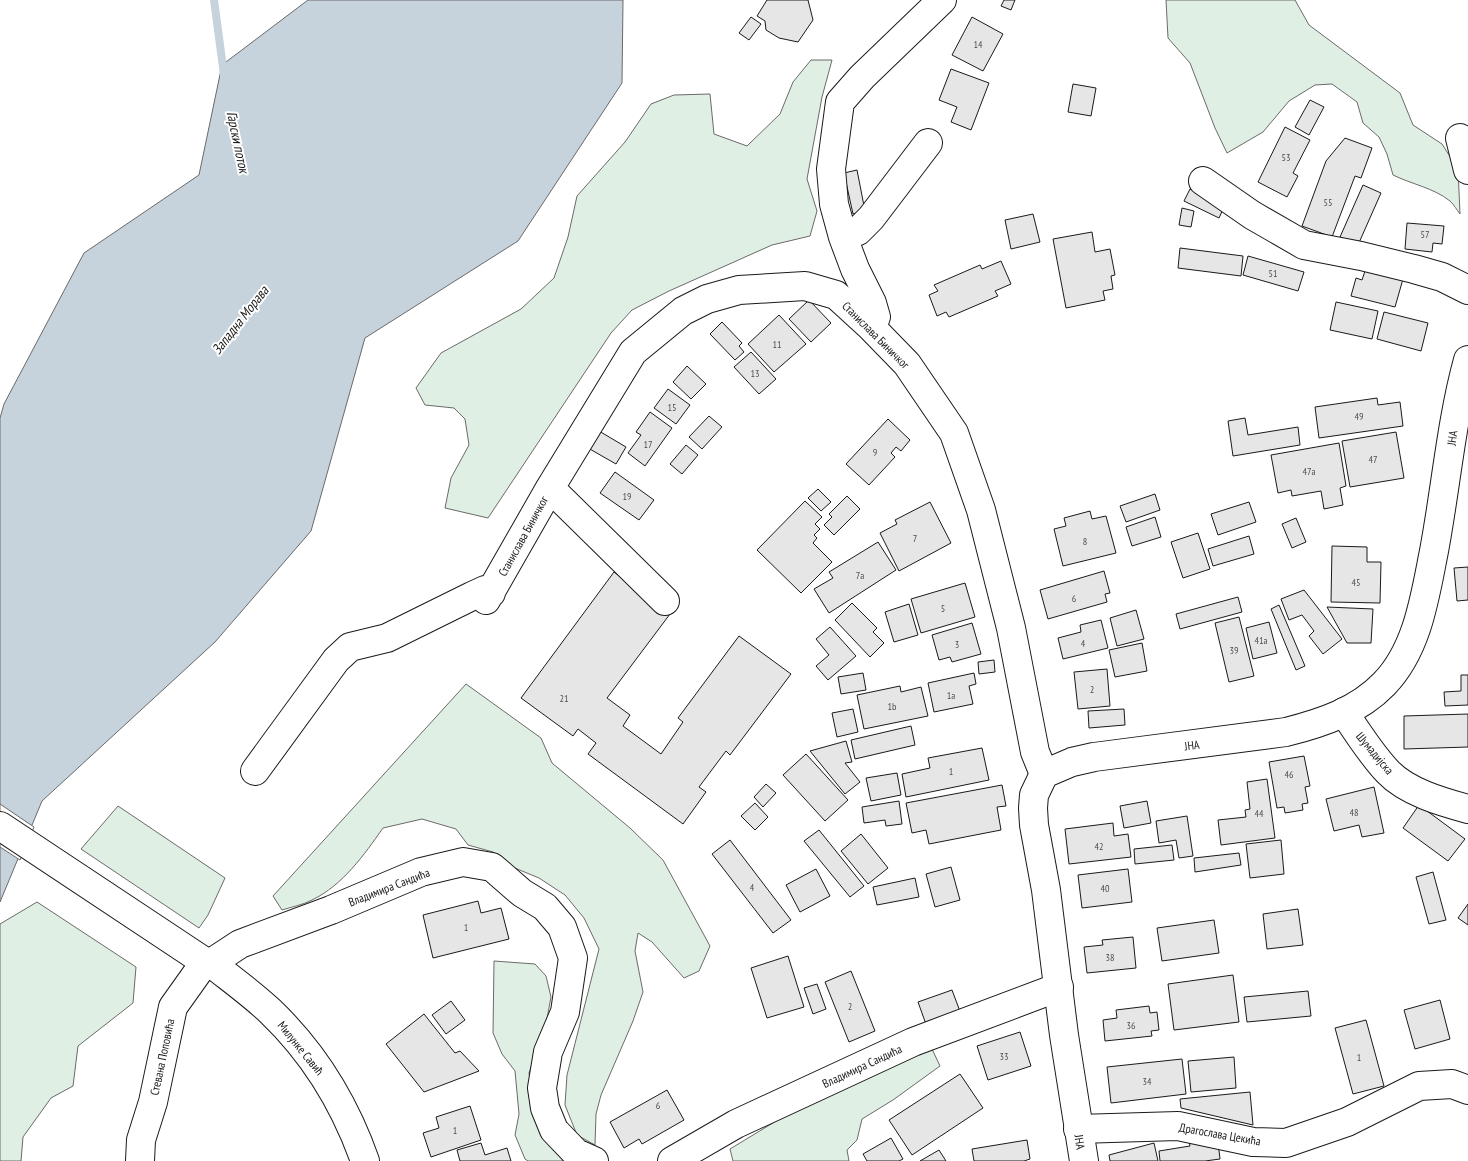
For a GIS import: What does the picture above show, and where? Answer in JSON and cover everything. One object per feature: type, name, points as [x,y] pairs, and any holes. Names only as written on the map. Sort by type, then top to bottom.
[{"type":"street","points":[[871,327],[876,317],[872,303],[855,269],[843,237],[834,204],[831,169],[840,102],[862,77],[942,0]]},
{"type":"street","points":[[1460,138],[1468,170]]},
{"type":"street","points":[[843,237],[858,231],[871,218],[928,143]]},
{"type":"street","points":[[1203,182],[1252,215],[1304,245],[1414,269],[1442,277],[1468,290]]},
{"type":"street","name":"Станислава Биничког","points":[[255,771],[336,660],[350,647],[387,638],[486,590],[489,597],[550,488],[633,352],[683,311],[707,299],[738,290],[805,286],[836,295],[871,327],[907,364],[954,433],[981,510],[1012,628],[1035,752],[1044,774]]},
{"type":"street","name":"ЈНА","points":[[1084,1161],[1046,890],[1034,825],[1034,795],[1044,774],[1072,762],[1094,757],[1286,732],[1313,725],[1344,712],[1370,697],[1385,683],[1409,647],[1427,590],[1458,403],[1468,360]]},
{"type":"street","points":[[550,488],[666,601]]},
{"type":"street","name":"Шумадијска","points":[[1344,712],[1389,773],[1414,790],[1468,809]]},
{"type":"street","name":"Милунке Савић","points":[[0,826],[208,963],[270,1011],[310,1055],[344,1109],[356,1133],[365,1161]]},
{"type":"street","name":"Владимира Сандића","points":[[208,963],[240,944],[331,910],[420,872],[463,862],[492,867],[522,893],[545,907],[562,927],[573,958],[565,1012],[548,1052],[542,1088],[544,1108],[554,1130],[576,1153],[594,1161]]},
{"type":"street","name":"Стевана Поповића","points":[[140,1161],[141,1140],[153,1102],[173,1007],[208,963]]},
{"type":"street","name":"Владимира Сандића","points":[[672,1161],[736,1124],[913,1042],[1059,987]]},
{"type":"street","name":"Драгослава Цекића","points":[[1078,1129],[1178,1126],[1252,1142],[1286,1143],[1347,1122],[1419,1086],[1452,1084],[1468,1090]]},
{"type":"green space","points":[[1166,0],[1295,0],[1309,25],[1400,93],[1413,125],[1442,144],[1458,169],[1460,214],[1444,197],[1430,189],[1393,175],[1387,154],[1379,137],[1363,123],[1357,102],[1332,84],[1315,85],[1289,101],[1263,132],[1227,153],[1215,128],[1190,63],[1168,38]]},
{"type":"green space","points":[[811,60],[832,60],[822,97],[807,179],[817,211],[810,236],[772,245],[669,291],[632,310],[611,333],[488,518],[445,508],[451,478],[469,445],[465,419],[454,408],[425,405],[416,388],[441,353],[521,309],[554,278],[568,237],[577,196],[625,142],[651,104],[674,95],[710,94],[714,134],[747,146],[780,114],[793,82]]},
{"type":"green space","points":[[466,684],[541,738],[552,763],[630,828],[663,860],[710,946],[699,971],[684,978],[652,942],[638,933],[635,951],[643,992],[633,1021],[601,1095],[596,1114],[595,1145],[577,1135],[565,1105],[567,1075],[599,949],[584,918],[565,895],[539,878],[510,866],[493,852],[468,845],[456,829],[422,819],[383,828],[343,878],[312,900],[282,910],[273,896]]},
{"type":"green space","points":[[118,806],[225,878],[208,915],[199,928],[81,849]]},
{"type":"green space","points":[[37,902],[136,967],[133,1003],[78,1046],[73,1086],[51,1098],[23,1137],[21,1161],[0,1161],[0,924]]},
{"type":"green space","points":[[494,961],[535,964],[546,976],[551,997],[546,1024],[529,1073],[537,1125],[569,1161],[528,1161],[525,1159],[515,1135],[519,1114],[515,1071],[502,1054],[493,1033]]},
{"type":"green space","points":[[932,1049],[940,1066],[893,1100],[862,1119],[857,1140],[847,1150],[849,1161],[733,1161],[730,1149],[791,1112]]},
{"type":"water","name":"Западна Морава","points":[[308,0],[623,0],[622,83],[518,241],[365,338],[311,531],[215,642],[42,801],[0,902],[0,418],[4,404],[84,253],[199,175],[222,65]]},
{"type":"pier","points":[[0,804],[34,827],[20,860],[0,847]]},
{"type":"building","points":[[767,0],[808,0],[813,20],[798,42],[779,38],[766,30],[765,21],[757,16]]},
{"type":"building","points":[[1004,0],[1015,0],[1011,10],[1001,6]]},
{"type":"building","points":[[751,17],[761,24],[749,40],[739,33]]},
{"type":"building","points":[[972,17],[1003,34],[983,71],[952,55]]},
{"type":"building","points":[[951,69],[989,83],[971,130],[951,122],[957,107],[939,100]]},
{"type":"building","points":[[1073,84],[1096,88],[1091,116],[1068,112]]},
{"type":"building","points":[[1310,100],[1324,107],[1309,135],[1295,127]]},
{"type":"building","points":[[1285,127],[1310,140],[1293,173],[1298,176],[1287,197],[1258,182]]},
{"type":"building","points":[[1345,138],[1372,148],[1361,178],[1355,176],[1332,237],[1302,226],[1326,161]]},
{"type":"building","points":[[857,170],[865,211],[853,214],[844,173]]},
{"type":"building","points":[[1363,185],[1381,193],[1358,245],[1340,237]]},
{"type":"building","points":[[1190,189],[1225,205],[1219,218],[1184,201]]},
{"type":"building","points":[[1182,208],[1194,211],[1191,227],[1179,225]]},
{"type":"building","points":[[1033,214],[1040,242],[1011,249],[1005,220]]},
{"type":"building","points":[[1407,223],[1444,226],[1442,244],[1433,243],[1432,252],[1405,249]]},
{"type":"building","points":[[1092,232],[1095,252],[1110,249],[1115,275],[1111,276],[1113,289],[1103,291],[1105,300],[1066,308],[1053,239]]},
{"type":"building","points":[[1180,248],[1243,256],[1241,276],[1178,268]]},
{"type":"building","points":[[1248,256],[1304,272],[1298,291],[1243,275]]},
{"type":"building","points":[[1001,261],[1011,284],[995,291],[998,296],[949,317],[946,312],[937,316],[929,295],[938,291],[934,285],[980,265],[982,269]]},
{"type":"building","points":[[1368,262],[1405,272],[1395,307],[1351,296],[1356,278],[1362,280]]},
{"type":"building","points":[[809,300],[831,323],[811,342],[789,319]]},
{"type":"building","points":[[1336,302],[1378,311],[1372,339],[1330,330]]},
{"type":"building","points":[[1384,312],[1428,323],[1421,351],[1377,339]]},
{"type":"building","points":[[779,315],[806,344],[774,372],[748,344]]},
{"type":"building","points":[[722,322],[742,343],[739,346],[744,352],[735,360],[710,334]]},
{"type":"building","points":[[751,352],[776,379],[759,394],[734,367]]},
{"type":"building","points":[[687,366],[706,384],[691,399],[673,382]]},
{"type":"building","points":[[668,389],[690,405],[676,424],[654,408]]},
{"type":"building","points":[[1377,398],[1378,405],[1400,402],[1403,426],[1319,438],[1315,407]]},
{"type":"building","points":[[650,412],[672,428],[645,466],[628,453],[641,435],[636,432]]},
{"type":"building","points":[[709,416],[722,427],[702,449],[689,437]]},
{"type":"building","points":[[1245,418],[1248,435],[1298,427],[1300,445],[1233,456],[1228,421]]},
{"type":"building","points":[[888,419],[910,440],[901,451],[896,447],[891,453],[895,457],[869,485],[846,464]]},
{"type":"building","points":[[599,431],[626,447],[616,464],[588,448]]},
{"type":"building","points":[[1396,432],[1404,478],[1350,487],[1342,441]]},
{"type":"building","points":[[1339,443],[1346,486],[1340,488],[1343,505],[1324,509],[1321,491],[1292,496],[1291,490],[1278,493],[1271,455]]},
{"type":"building","points":[[686,445],[698,455],[682,474],[670,464]]},
{"type":"building","points":[[615,472],[654,500],[639,520],[600,493]]},
{"type":"building","points":[[818,489],[831,502],[821,511],[808,498]]},
{"type":"building","points":[[1155,494],[1160,510],[1126,522],[1120,506]]},
{"type":"building","points":[[847,496],[860,509],[834,535],[824,525],[832,517],[829,514]]},
{"type":"building","points":[[805,501],[822,517],[815,524],[820,529],[814,535],[817,538],[813,543],[832,562],[801,593],[757,550]]},
{"type":"building","points":[[930,502],[951,543],[899,571],[880,533],[897,524],[895,520]]},
{"type":"building","points":[[1249,502],[1256,522],[1218,535],[1211,514]]},
{"type":"building","points":[[1090,511],[1092,519],[1106,516],[1116,553],[1063,566],[1054,529],[1066,526],[1064,518]]},
{"type":"building","points":[[1155,517],[1161,537],[1132,546],[1126,527]]},
{"type":"building","points":[[1296,518],[1306,542],[1292,548],[1282,524]]},
{"type":"building","points":[[1198,533],[1210,569],[1183,578],[1171,542]]},
{"type":"building","points":[[1249,536],[1254,554],[1213,566],[1208,549]]},
{"type":"building","points":[[878,542],[896,570],[829,613],[814,589],[833,578],[829,572]]},
{"type":"building","points":[[1332,546],[1367,547],[1367,562],[1381,562],[1380,603],[1331,602]]},
{"type":"building","points":[[1468,567],[1468,600],[1457,601],[1454,568]]},
{"type":"building","points":[[1104,571],[1110,593],[1105,594],[1107,602],[1048,619],[1040,590]]},
{"type":"building","points":[[614,572],[670,614],[607,698],[630,715],[623,726],[661,754],[683,722],[678,718],[739,636],[791,674],[730,755],[726,751],[699,787],[706,792],[683,824],[588,754],[596,743],[578,729],[573,736],[521,698]]},
{"type":"building","points":[[965,583],[975,617],[921,633],[911,599]]},
{"type":"building","points":[[1304,590],[1342,639],[1323,654],[1309,636],[1314,631],[1302,615],[1289,620],[1281,599]]},
{"type":"building","points":[[1238,597],[1242,612],[1180,629],[1176,614]]},
{"type":"building","points":[[852,603],[877,628],[873,632],[884,643],[870,657],[835,620]]},
{"type":"building","points":[[909,604],[918,635],[894,642],[885,612]]},
{"type":"building","points":[[1279,605],[1305,666],[1296,670],[1271,609]]},
{"type":"building","points":[[1327,607],[1373,609],[1371,643],[1347,643]]},
{"type":"building","points":[[1136,610],[1144,639],[1117,646],[1110,618]]},
{"type":"building","points":[[1239,617],[1254,676],[1229,682],[1215,623]]},
{"type":"building","points":[[1101,620],[1108,648],[1063,659],[1058,638],[1081,632],[1080,625]]},
{"type":"building","points":[[1269,622],[1277,653],[1253,659],[1246,628]]},
{"type":"building","points":[[972,623],[981,654],[952,662],[950,657],[939,660],[932,635]]},
{"type":"building","points":[[830,627],[856,656],[828,680],[816,666],[829,655],[816,639]]},
{"type":"building","points":[[1142,643],[1147,671],[1115,677],[1109,650]]},
{"type":"building","points":[[994,660],[995,672],[979,674],[978,662]]},
{"type":"building","points":[[1107,669],[1110,706],[1078,709],[1074,672]]},
{"type":"building","points":[[863,673],[866,690],[841,694],[838,677]]},
{"type":"building","points":[[974,673],[976,684],[969,686],[973,704],[934,712],[928,683]]},
{"type":"building","points":[[1461,675],[1468,675],[1468,705],[1445,706],[1444,692],[1461,691]]},
{"type":"building","points":[[900,686],[901,692],[921,687],[928,716],[864,729],[857,695]]},
{"type":"building","points":[[853,709],[858,732],[837,737],[832,713]]},
{"type":"building","points":[[1124,709],[1125,725],[1089,728],[1088,711]]},
{"type":"building","points":[[1468,714],[1468,747],[1404,749],[1404,716]]},
{"type":"building","points":[[911,726],[915,745],[855,759],[851,740]]},
{"type":"building","points":[[846,741],[852,762],[845,763],[860,782],[845,794],[810,751]]},
{"type":"building","points":[[982,748],[989,780],[906,797],[902,774],[930,768],[928,758]]},
{"type":"building","points":[[806,754],[848,800],[825,821],[783,775]]},
{"type":"building","points":[[1304,756],[1310,786],[1305,787],[1308,803],[1302,804],[1303,810],[1285,813],[1284,807],[1277,808],[1269,762]]},
{"type":"building","points":[[897,773],[901,795],[871,801],[866,778]]},
{"type":"building","points":[[1267,779],[1275,838],[1221,845],[1218,820],[1246,817],[1245,810],[1250,809],[1247,782]]},
{"type":"building","points":[[766,784],[776,793],[763,807],[754,797]]},
{"type":"building","points":[[1002,785],[1006,806],[997,807],[1001,830],[929,844],[926,830],[912,833],[906,803]]},
{"type":"building","points":[[1374,787],[1384,833],[1362,837],[1359,825],[1334,831],[1326,799]]},
{"type":"building","points":[[899,801],[902,824],[886,826],[885,820],[864,823],[862,807]]},
{"type":"building","points":[[1147,801],[1151,823],[1124,828],[1120,806]]},
{"type":"building","points":[[755,803],[768,817],[755,830],[741,816]]},
{"type":"building","points":[[1419,805],[1465,839],[1448,861],[1403,828]]},
{"type":"building","points":[[1187,816],[1193,856],[1179,858],[1176,840],[1159,843],[1156,821]]},
{"type":"building","points":[[1113,823],[1114,836],[1128,834],[1131,857],[1069,864],[1065,829]]},
{"type":"building","points":[[819,830],[864,886],[850,897],[804,841]]},
{"type":"building","points":[[861,834],[888,868],[868,884],[841,851]]},
{"type":"building","points":[[730,840],[791,920],[773,933],[712,854]]},
{"type":"building","points":[[1281,840],[1284,874],[1250,878],[1246,844]]},
{"type":"building","points":[[1172,845],[1174,860],[1135,864],[1134,849]]},
{"type":"building","points":[[1239,853],[1241,865],[1195,872],[1194,858]]},
{"type":"building","points":[[951,867],[960,900],[935,907],[926,874]]},
{"type":"building","points":[[816,869],[830,896],[800,912],[786,885]]},
{"type":"building","points":[[1128,869],[1132,902],[1082,908],[1078,875]]},
{"type":"building","points":[[1433,872],[1446,920],[1429,924],[1416,877]]},
{"type":"building","points":[[915,878],[919,897],[877,905],[873,887]]},
{"type":"building","points":[[478,901],[481,913],[501,908],[509,939],[433,958],[423,915]]},
{"type":"building","points":[[1468,904],[1468,925],[1458,918]]},
{"type":"building","points":[[1298,909],[1303,945],[1267,949],[1263,914]]},
{"type":"building","points":[[1214,920],[1219,953],[1162,961],[1157,928]]},
{"type":"building","points":[[1133,937],[1136,968],[1087,973],[1084,947],[1103,945],[1102,940]]},
{"type":"building","points":[[788,956],[804,1007],[767,1018],[751,968]]},
{"type":"building","points":[[851,971],[875,1031],[849,1042],[825,982]]},
{"type":"building","points":[[1233,975],[1239,1022],[1174,1030],[1168,984]]},
{"type":"building","points":[[817,984],[826,1009],[813,1014],[804,988]]},
{"type":"building","points":[[952,990],[961,1014],[927,1027],[918,1002]]},
{"type":"building","points":[[1308,991],[1311,1016],[1247,1022],[1244,997]]},
{"type":"building","points":[[1440,1000],[1450,1039],[1415,1049],[1404,1010]]},
{"type":"building","points":[[451,1001],[465,1020],[446,1034],[432,1015]]},
{"type":"building","points":[[1149,1006],[1150,1013],[1157,1012],[1159,1030],[1151,1031],[1152,1036],[1105,1041],[1103,1020],[1117,1018],[1116,1010]]},
{"type":"building","points":[[424,1014],[455,1053],[460,1051],[479,1071],[424,1092],[386,1044]]},
{"type":"building","points":[[1366,1020],[1384,1086],[1353,1094],[1335,1028]]},
{"type":"building","points":[[1020,1032],[1031,1066],[988,1080],[977,1046]]},
{"type":"building","points":[[1234,1057],[1236,1088],[1191,1092],[1188,1061]]},
{"type":"building","points":[[1182,1059],[1186,1094],[1111,1103],[1107,1067]]},
{"type":"building","points":[[960,1074],[983,1108],[912,1155],[889,1120]]},
{"type":"building","points":[[667,1090],[684,1120],[642,1144],[639,1139],[624,1148],[610,1122]]},
{"type":"building","points":[[1250,1092],[1253,1125],[1181,1108],[1180,1099]]},
{"type":"building","points":[[470,1106],[481,1140],[431,1157],[423,1133],[439,1128],[436,1117]]},
{"type":"building","points":[[1188,1136],[1218,1142],[1220,1159],[1160,1161],[1159,1151],[1190,1146]]},
{"type":"building","points":[[891,1138],[903,1159],[899,1161],[867,1161],[863,1154]]},
{"type":"building","points":[[1027,1140],[1030,1159],[1024,1161],[974,1161],[972,1149]]},
{"type":"building","points":[[481,1143],[485,1155],[507,1148],[511,1161],[460,1161],[457,1150]]},
{"type":"building","points":[[1154,1143],[1158,1161],[1110,1161],[1109,1155]]},
{"type":"building","points":[[939,1150],[946,1161],[920,1161]]},
{"type":"waterway","name":"Гарски поток","points":[[214,0],[224,75]]}]
